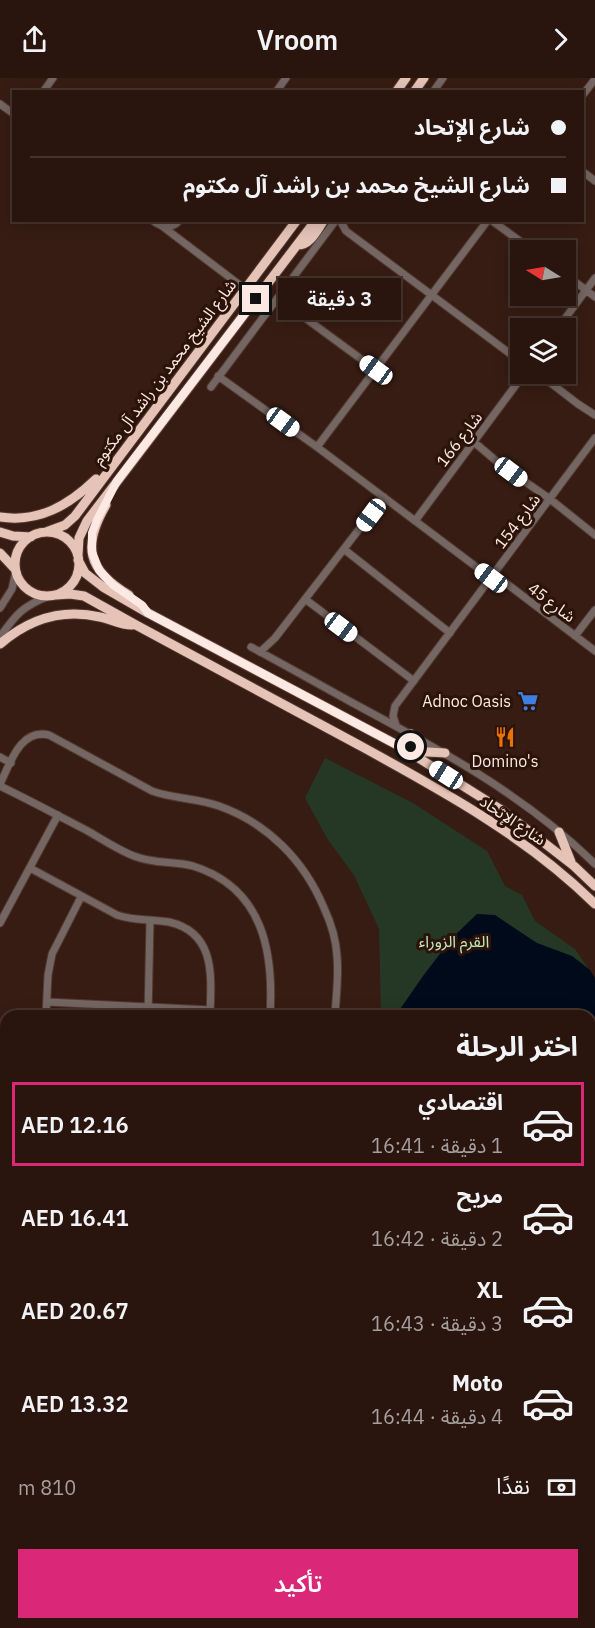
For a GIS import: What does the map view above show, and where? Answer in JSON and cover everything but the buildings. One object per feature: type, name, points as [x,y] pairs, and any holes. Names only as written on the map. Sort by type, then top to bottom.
[{"type":"highway","name":"شارع الشيخ محمد بن راشد آل مكتوم","points":[[46,532],[59,529],[70,521],[295,222]]},
{"type":"highway","name":"شارع الشيخ محمد بن راشد آل مكتوم","points":[[78,558],[79,538],[82,530],[314,222]]},
{"type":"highway","points":[[297,245],[306,243],[322,222]]},
{"type":"highway","points":[[0,517],[29,518],[55,510],[82,494],[117,459]]},
{"type":"highway","points":[[117,481],[92,533],[94,561],[105,578],[136,600],[148,613]]},
{"type":"highway","points":[[0,532],[13,536],[31,537]]},
{"type":"highway","points":[[46,532],[54,533],[69,541],[78,558],[76,578],[64,591],[52,596],[32,592],[24,587],[16,570],[18,550],[23,543],[31,537],[46,532]]},
{"type":"highway","points":[[0,553],[16,570]]},
{"type":"highway","name":"شارع الإتحاد","points":[[78,558],[85,573],[94,581],[148,613],[404,749],[503,811],[574,866],[595,886]]},
{"type":"highway","name":"شارع الإتحاد","points":[[52,596],[70,594],[84,596],[427,782],[530,848],[595,904]]},
{"type":"highway","points":[[0,644],[26,625],[60,614],[85,614],[126,625],[136,625]]},
{"type":"highway","points":[[404,749],[414,744],[415,739],[411,734]]},
{"type":"highway","points":[[404,749],[445,753]]},
{"type":"highway","points":[[559,832],[566,853],[574,866]]},
{"type":"street","points":[[584,93],[595,79]]},
{"type":"street","points":[[155,222],[245,289]]},
{"type":"street","points":[[162,226],[171,227],[178,222]]},
{"type":"street","points":[[211,387],[336,222]]},
{"type":"street","points":[[339,222],[346,231],[510,354]]},
{"type":"street","points":[[317,447],[488,222]]},
{"type":"street","points":[[493,222],[518,240]]},
{"type":"street","points":[[330,229],[346,231]]},
{"type":"street","points":[[566,318],[595,279]]},
{"type":"street","points":[[576,283],[595,297]]},
{"type":"street","points":[[278,298],[376,370]]},
{"type":"street","name":"شارع 45","points":[[218,376],[595,651]]},
{"type":"street","name":"شارع 166","points":[[415,521],[517,384]]},
{"type":"street","points":[[550,384],[555,387]]},
{"type":"street","points":[[552,384],[595,417]]},
{"type":"street","name":"شارع 154","points":[[376,715],[395,706],[595,438]]},
{"type":"street","points":[[473,443],[492,460],[595,536]]},
{"type":"street","points":[[260,652],[275,638],[384,497]]},
{"type":"street","points":[[345,550],[450,633]]},
{"type":"street","points":[[0,608],[12,589],[16,570]]},
{"type":"street","points":[[0,637],[19,612],[33,602],[52,596]]},
{"type":"street","points":[[305,599],[414,681]]},
{"type":"street","points":[[575,636],[595,610]]},
{"type":"street","points":[[273,659],[275,638]]},
{"type":"street","points":[[251,647],[470,768],[559,832],[595,864]]},
{"type":"street","points":[[395,706],[393,716],[396,726]]},
{"type":"street","points":[[270,1010],[271,974],[265,938],[254,913],[236,891],[196,867],[144,860],[130,854],[0,785],[19,747],[27,738],[37,734],[49,735],[152,791],[162,795],[196,799],[218,805],[266,831],[288,850],[303,868],[315,888],[330,921],[338,956],[335,1010]]},
{"type":"street","points":[[0,757],[11,763]]},
{"type":"street","points":[[0,923],[58,815]]},
{"type":"street","points":[[30,868],[117,915],[166,922],[182,927],[192,934],[204,947],[208,959],[212,978],[210,1010]]},
{"type":"street","points":[[46,1010],[48,975],[52,954],[81,897]]},
{"type":"street","points":[[148,1010],[150,921]]},
{"type":"street","points":[[47,1002],[148,1006],[183,1010]]},
{"type":"green space","name":"القرم الزوراء","points":[[325,758],[413,803],[487,851],[505,886],[522,895],[535,921],[575,949],[595,978],[595,1010],[381,1010],[379,929],[354,875],[328,840],[305,798]]},
{"type":"water","points":[[477,914],[495,915],[537,943],[572,956],[590,970],[595,978],[595,1010],[399,1010],[452,938]]},
{"type":"place","name":"Adnoc Oasis","points":[[528,701]]},
{"type":"place","name":"Domino's","points":[[505,737]]},
{"type":"route","points":[[256,299],[117,481],[92,533],[94,561],[105,578],[136,600],[148,613],[401,747],[411,747]]}]
